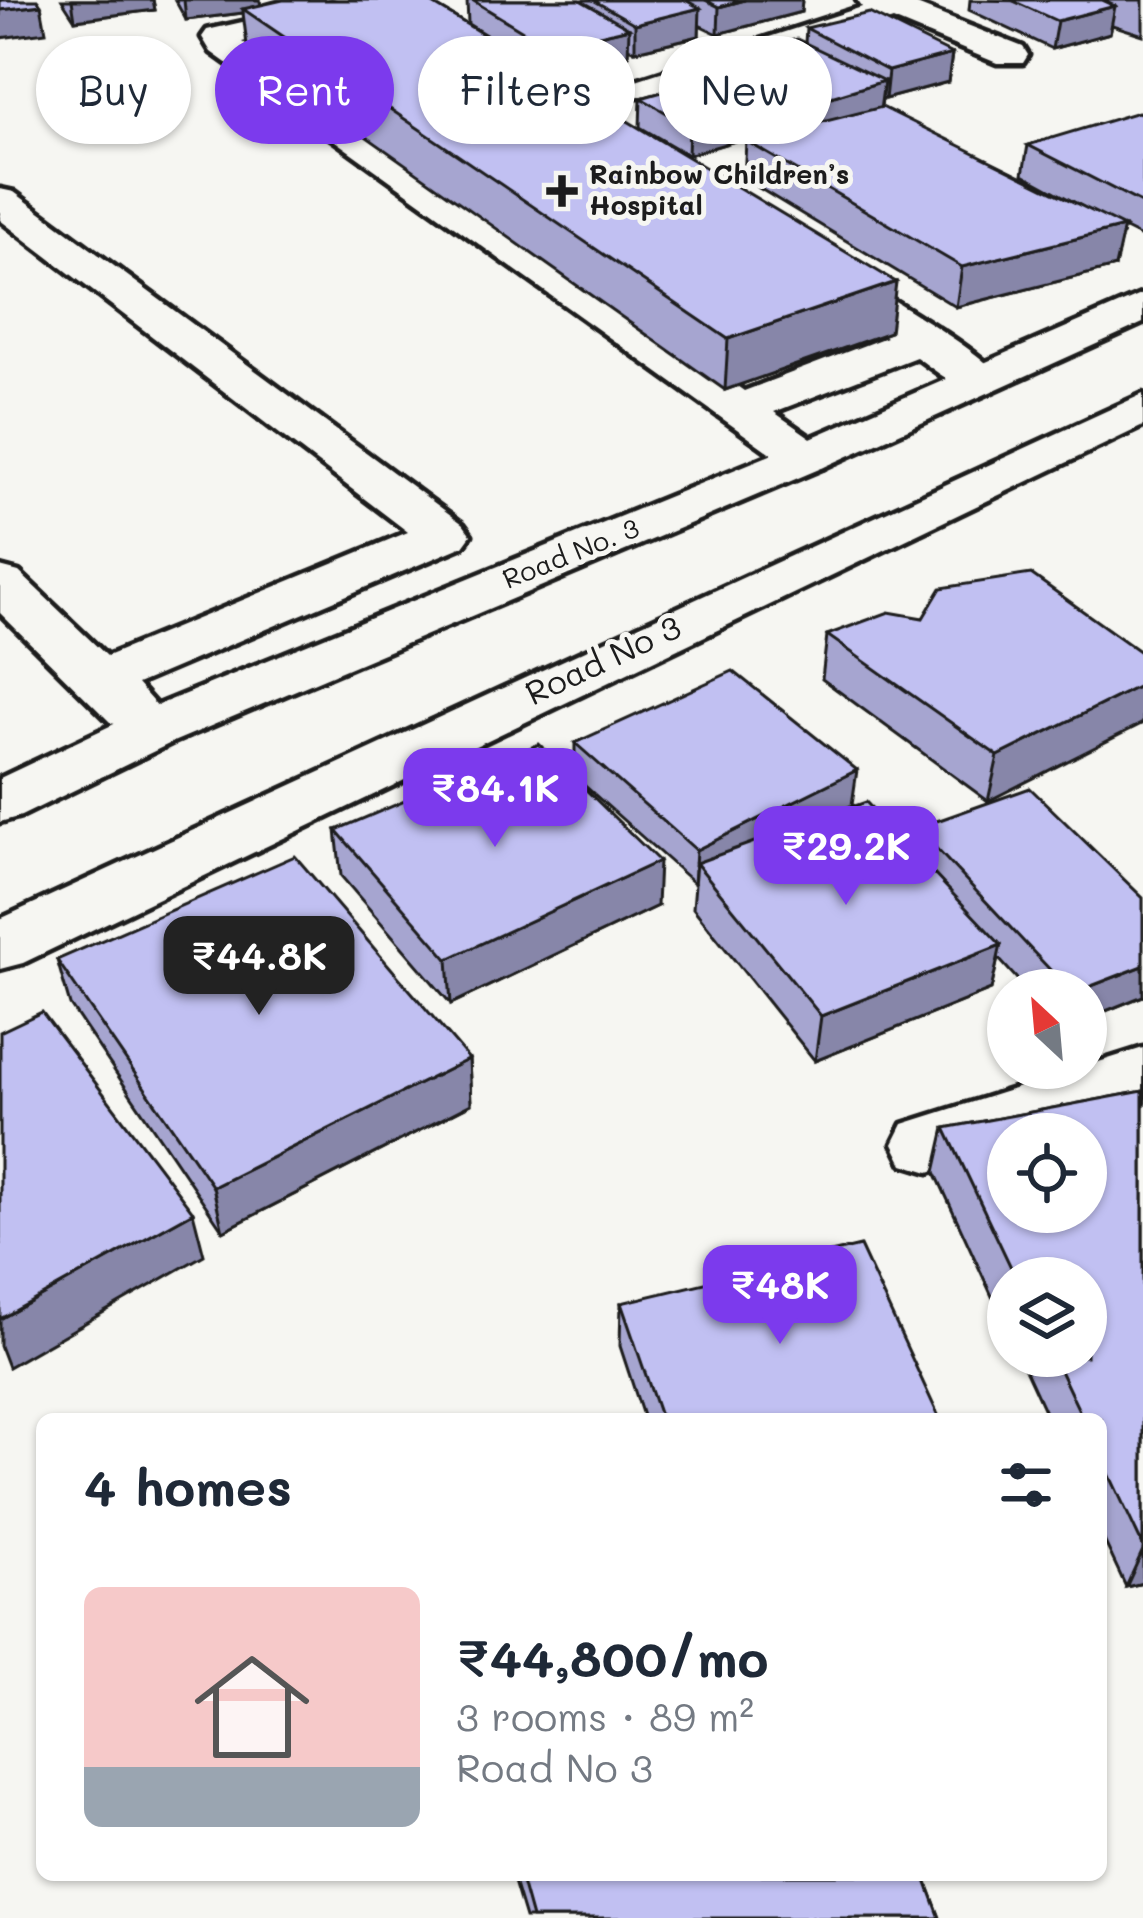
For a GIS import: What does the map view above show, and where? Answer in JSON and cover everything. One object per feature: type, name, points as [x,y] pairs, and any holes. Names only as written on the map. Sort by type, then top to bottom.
[{"type":"main road","points":[[376,3],[219,37],[223,45],[807,457]]},
{"type":"main road","points":[[649,88],[884,4],[1010,55]]},
{"type":"main road","points":[[0,201],[509,580]]},
{"type":"main road","points":[[782,250],[978,378]]},
{"type":"main road","name":"Road No. 3","points":[[0,802],[152,729],[807,457],[1143,307]]},
{"type":"main road","points":[[738,409],[922,339]]},
{"type":"main road","points":[[799,386],[866,429]]},
{"type":"main road","name":"Road No 3","points":[[0,946],[1139,413]]},
{"type":"main road","points":[[98,680],[445,536]]},
{"type":"main road","points":[[0,583],[152,729]]},
{"type":"main road","points":[[0,657],[54,634]]},
{"type":"main road","points":[[929,1144],[1143,1075]]},
{"type":"building","points":[[0,0],[38,0],[41,5],[0,10]]},
{"type":"building","points":[[283,0],[426,0],[486,36],[418,36],[418,128],[394,112],[394,36],[283,36],[243,9]]},
{"type":"building","points":[[472,0],[580,0],[629,28],[595,36],[531,36]]},
{"type":"building","points":[[593,0],[685,0],[700,8],[635,24]]},
{"type":"building","points":[[705,0],[745,0],[719,7]]},
{"type":"building","points":[[1011,0],[1102,0],[1115,6],[1057,21]]},
{"type":"building","points":[[869,13],[952,54],[888,71],[832,42],[832,36],[806,28]]},
{"type":"building","points":[[832,56],[884,81],[832,97]]},
{"type":"building","points":[[659,93],[659,108],[641,98]]},
{"type":"building","points":[[882,107],[1124,227],[962,267],[751,144],[832,144],[832,120]]},
{"type":"building","points":[[1143,114],[1143,204],[1028,145]]},
{"type":"building","points":[[635,125],[659,144],[896,282],[728,339],[441,144],[635,144]]},
{"type":"building","points":[[1031,574],[1143,654],[1143,684],[998,756],[827,635],[889,612],[923,618],[941,588]]},
{"type":"building","points":[[733,671],[857,770],[696,850],[575,743]]},
{"type":"building","points":[[539,744],[659,861],[448,959],[336,830]]},
{"type":"building","points":[[1030,788],[1143,898],[1143,966],[1107,980],[1107,969],[1049,969],[917,828]]},
{"type":"building","points":[[866,802],[1001,945],[821,1016],[696,863]]},
{"type":"building","points":[[295,856],[469,1059],[213,1187],[57,960]]},
{"type":"building","points":[[42,1012],[193,1212],[0,1319],[0,1032]]},
{"type":"building","points":[[1143,1091],[1143,1546],[1107,1470],[1107,1413],[1080,1413],[1063,1377],[1107,1377],[1107,1257],[1006,1257],[995,1233],[1107,1233],[1107,1113],[1025,1113]]},
{"type":"building","points":[[987,1120],[987,1217],[945,1128]]},
{"type":"building","points":[[860,1246],[937,1413],[659,1413],[621,1303]]},
{"type":"building","points":[[522,1881],[926,1881],[940,1918],[532,1918]]},
{"type":"place","name":"Rainbow Children’s Hospital","points":[[562,191]]}]
